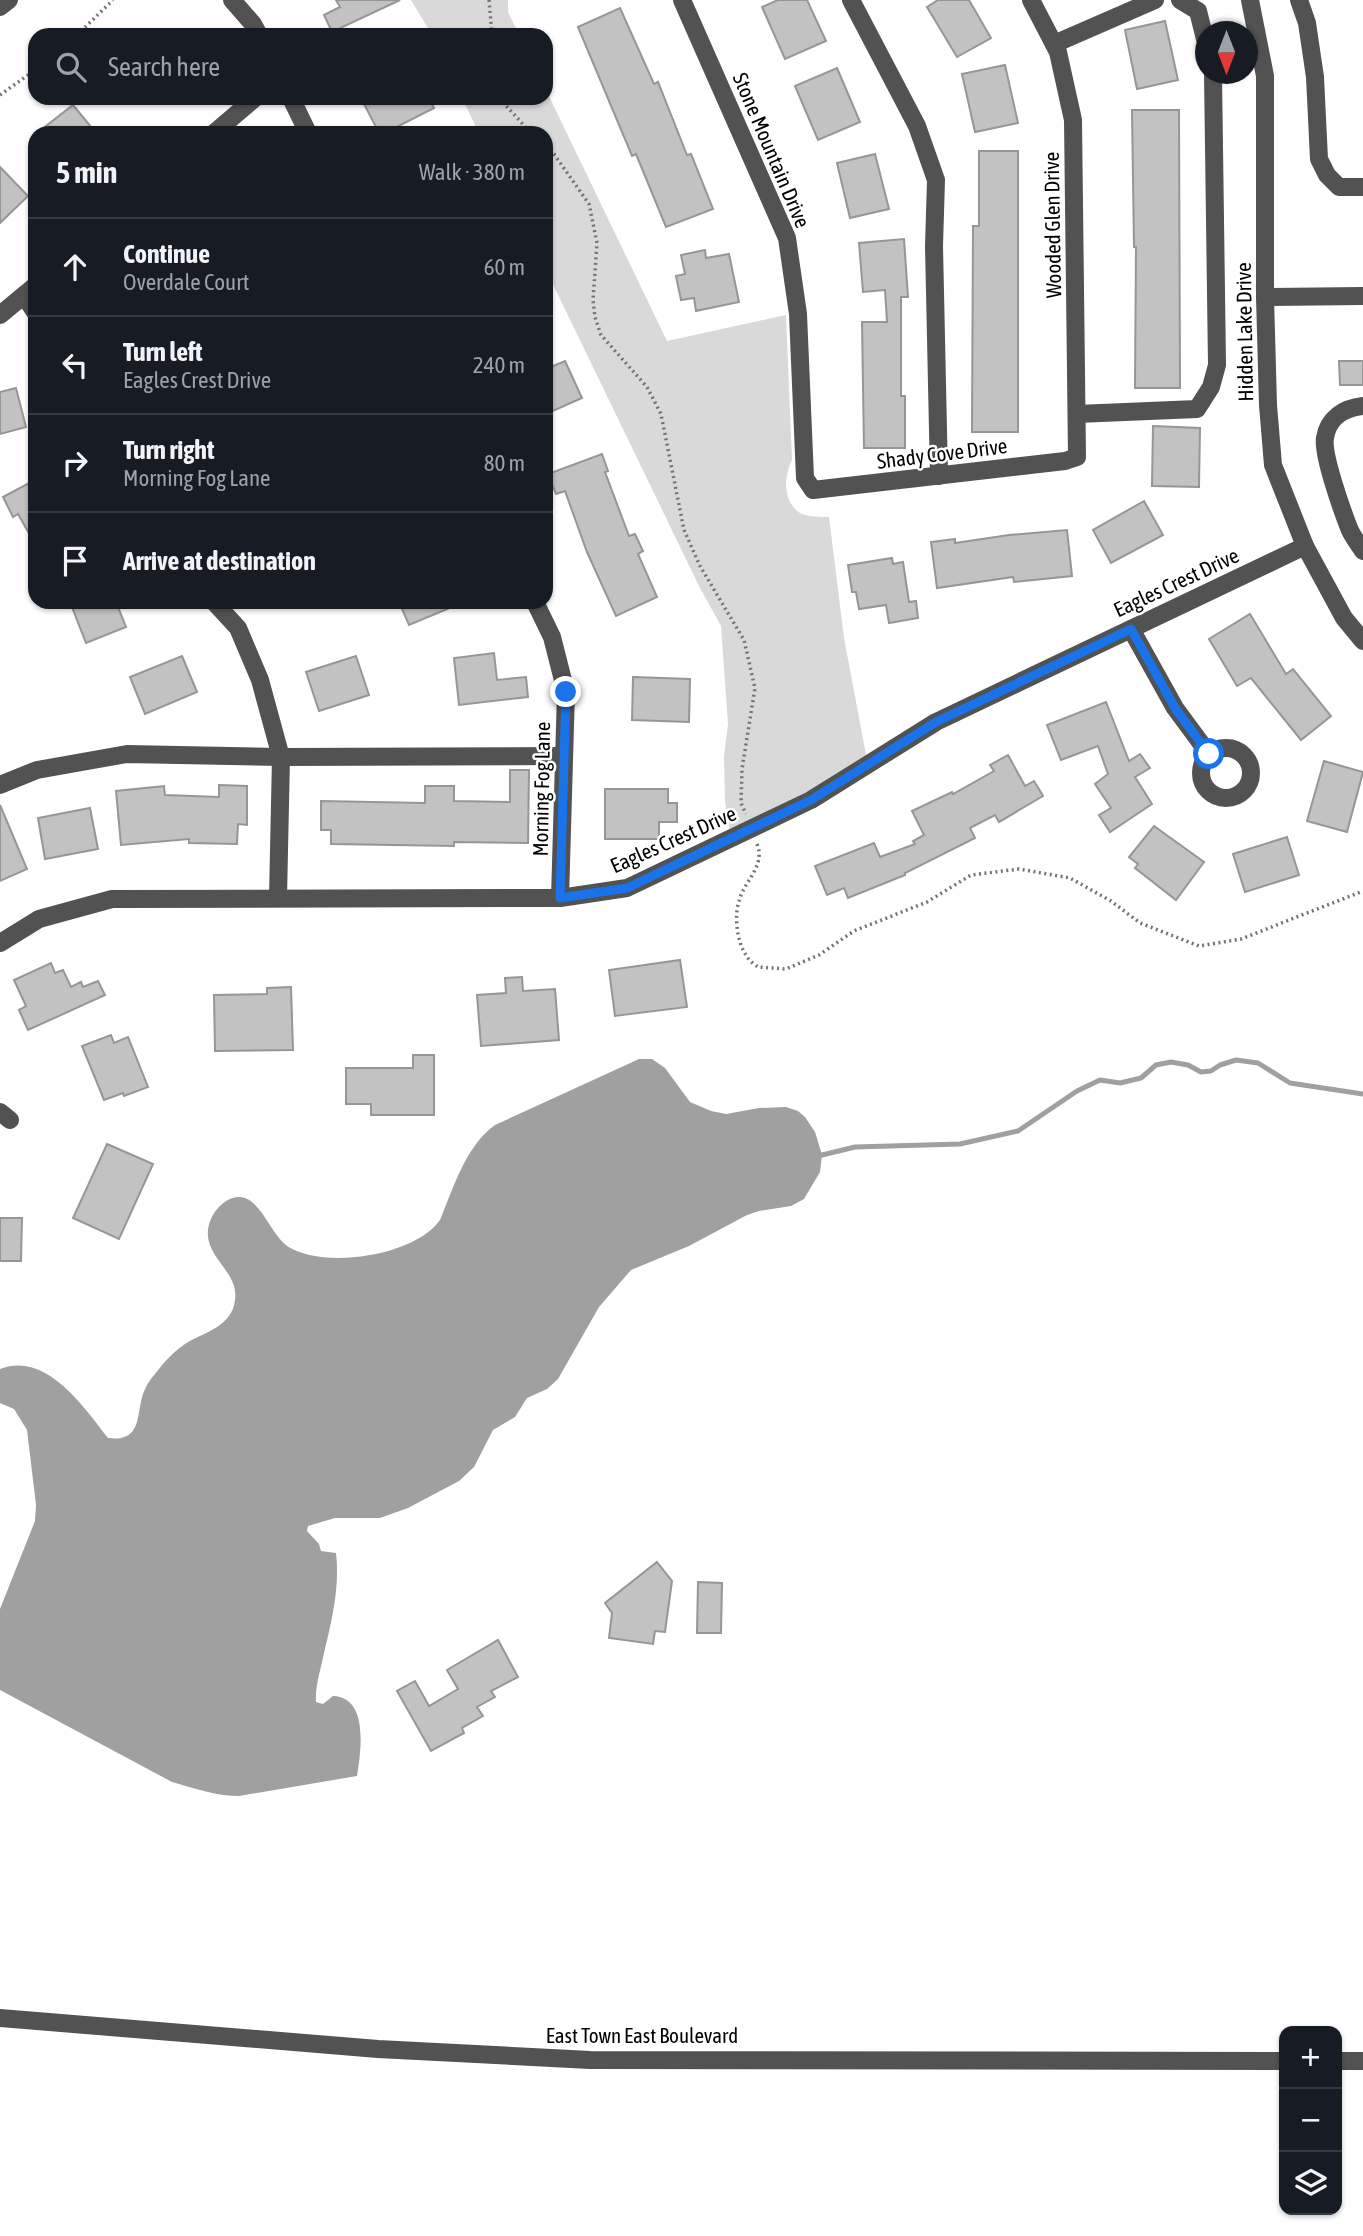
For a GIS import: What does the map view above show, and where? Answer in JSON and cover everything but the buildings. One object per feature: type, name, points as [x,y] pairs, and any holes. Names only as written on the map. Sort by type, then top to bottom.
[{"type":"street","points":[[0,8],[9,0]]},
{"type":"street","points":[[232,0],[255,28]]},
{"type":"street","name":"Stone Mountain Drive","points":[[682,0],[787,238],[798,314],[805,478],[813,491]]},
{"type":"street","points":[[851,0],[918,126],[936,180],[933,246],[939,476]]},
{"type":"street","name":"Wooded Glen Drive","points":[[1031,0],[1058,52],[1073,120],[1077,457]]},
{"type":"street","points":[[1054,44],[1155,0]]},
{"type":"street","points":[[1180,0],[1198,11],[1200,21]]},
{"type":"street","name":"Hidden Lake Drive","points":[[1250,0],[1265,76],[1265,297],[1268,405],[1273,465],[1305,547],[1344,618],[1363,641]]},
{"type":"street","points":[[1299,0],[1307,23],[1315,77],[1319,159],[1327,175],[1339,187],[1363,187]]},
{"type":"street","points":[[1077,414],[1196,409],[1211,387],[1217,365],[1213,84]]},
{"type":"street","points":[[222,126],[247,105]]},
{"type":"street","points":[[294,105],[305,126]]},
{"type":"street","points":[[0,315],[28,293]]},
{"type":"street","points":[[1265,297],[1363,296]]},
{"type":"street","points":[[1363,406],[1348,407],[1331,421],[1324,439],[1329,466],[1350,530],[1363,551]]},
{"type":"street","name":"Shady Cove Drive","points":[[813,491],[1065,461],[1077,457]]},
{"type":"street","name":"Eagles Crest Drive","points":[[0,943],[39,919],[112,899],[560,898],[627,888],[811,800],[936,722],[1305,547]]},
{"type":"street","points":[[220,609],[238,628],[243,638],[260,680],[281,757],[278,898]]},
{"type":"street","name":"Morning Fog Lane","points":[[538,609],[552,637],[566,692],[560,898]]},
{"type":"street","points":[[1131,629],[1175,708],[1209,754]]},
{"type":"street","points":[[0,785],[37,770],[127,754],[281,757],[564,756]]},
{"type":"street","name":"East Town East Boulevard","points":[[0,2018],[379,2049],[590,2060],[1279,2061]]},
{"type":"street","points":[[1342,2061],[1363,2061]]},
{"type":"path","points":[[84,28],[113,0]]},
{"type":"path","points":[[489,0],[491,28]]},
{"type":"path","points":[[0,94],[28,75]]},
{"type":"path","points":[[505,105],[525,126]]},
{"type":"path","points":[[553,152],[589,204],[597,243],[593,300],[601,335],[648,387],[661,414],[684,530],[700,566],[744,640],[755,688],[742,769],[741,803],[760,852],[755,872],[739,901],[738,933],[746,955],[758,967],[786,969],[819,955],[854,931],[927,902],[971,875],[1019,869],[1070,878],[1111,901],[1140,923],[1199,946],[1241,939],[1362,891],[1363,899]]},
{"type":"shaded area","points":[[411,0],[508,0],[508,12],[516,28],[428,28]]},
{"type":"shaded area","points":[[465,105],[553,105],[667,341],[786,315],[792,460],[787,473],[787,495],[800,513],[829,517],[844,638],[867,760],[730,834],[725,801],[724,756],[728,724],[721,626],[553,284],[553,126],[476,126]]},
{"type":"shaded area","points":[[639,1059],[652,1059],[665,1068],[690,1102],[711,1111],[726,1114],[759,1108],[786,1107],[798,1111],[815,1132],[822,1155],[820,1172],[804,1199],[791,1206],[747,1215],[689,1246],[631,1270],[599,1307],[558,1379],[547,1389],[527,1398],[515,1417],[493,1430],[474,1467],[459,1481],[408,1508],[380,1518],[335,1518],[308,1526],[307,1531],[319,1544],[321,1551],[336,1553],[337,1565],[334,1603],[317,1683],[316,1702],[323,1704],[333,1696],[345,1699],[357,1715],[361,1740],[357,1776],[239,1796],[205,1791],[172,1782],[0,1690],[0,1609],[35,1521],[36,1505],[27,1430],[14,1409],[0,1403],[0,1369],[17,1365],[48,1374],[75,1397],[108,1438],[128,1435],[137,1423],[146,1387],[162,1365],[185,1344],[223,1323],[233,1309],[235,1288],[208,1239],[214,1213],[224,1203],[236,1197],[251,1201],[287,1246],[303,1253],[345,1258],[390,1250],[411,1243],[440,1220],[468,1156],[495,1125]]},
{"type":"waterway","points":[[822,1155],[855,1147],[960,1144],[1018,1131],[1077,1091],[1100,1080],[1120,1083],[1141,1078],[1156,1065],[1171,1062],[1188,1065],[1201,1072],[1211,1071],[1236,1060],[1258,1063],[1290,1083],[1363,1094]]},
{"type":"route","points":[[566,692],[560,898],[627,888],[811,800],[936,722],[1131,629],[1175,708],[1209,754]]}]
